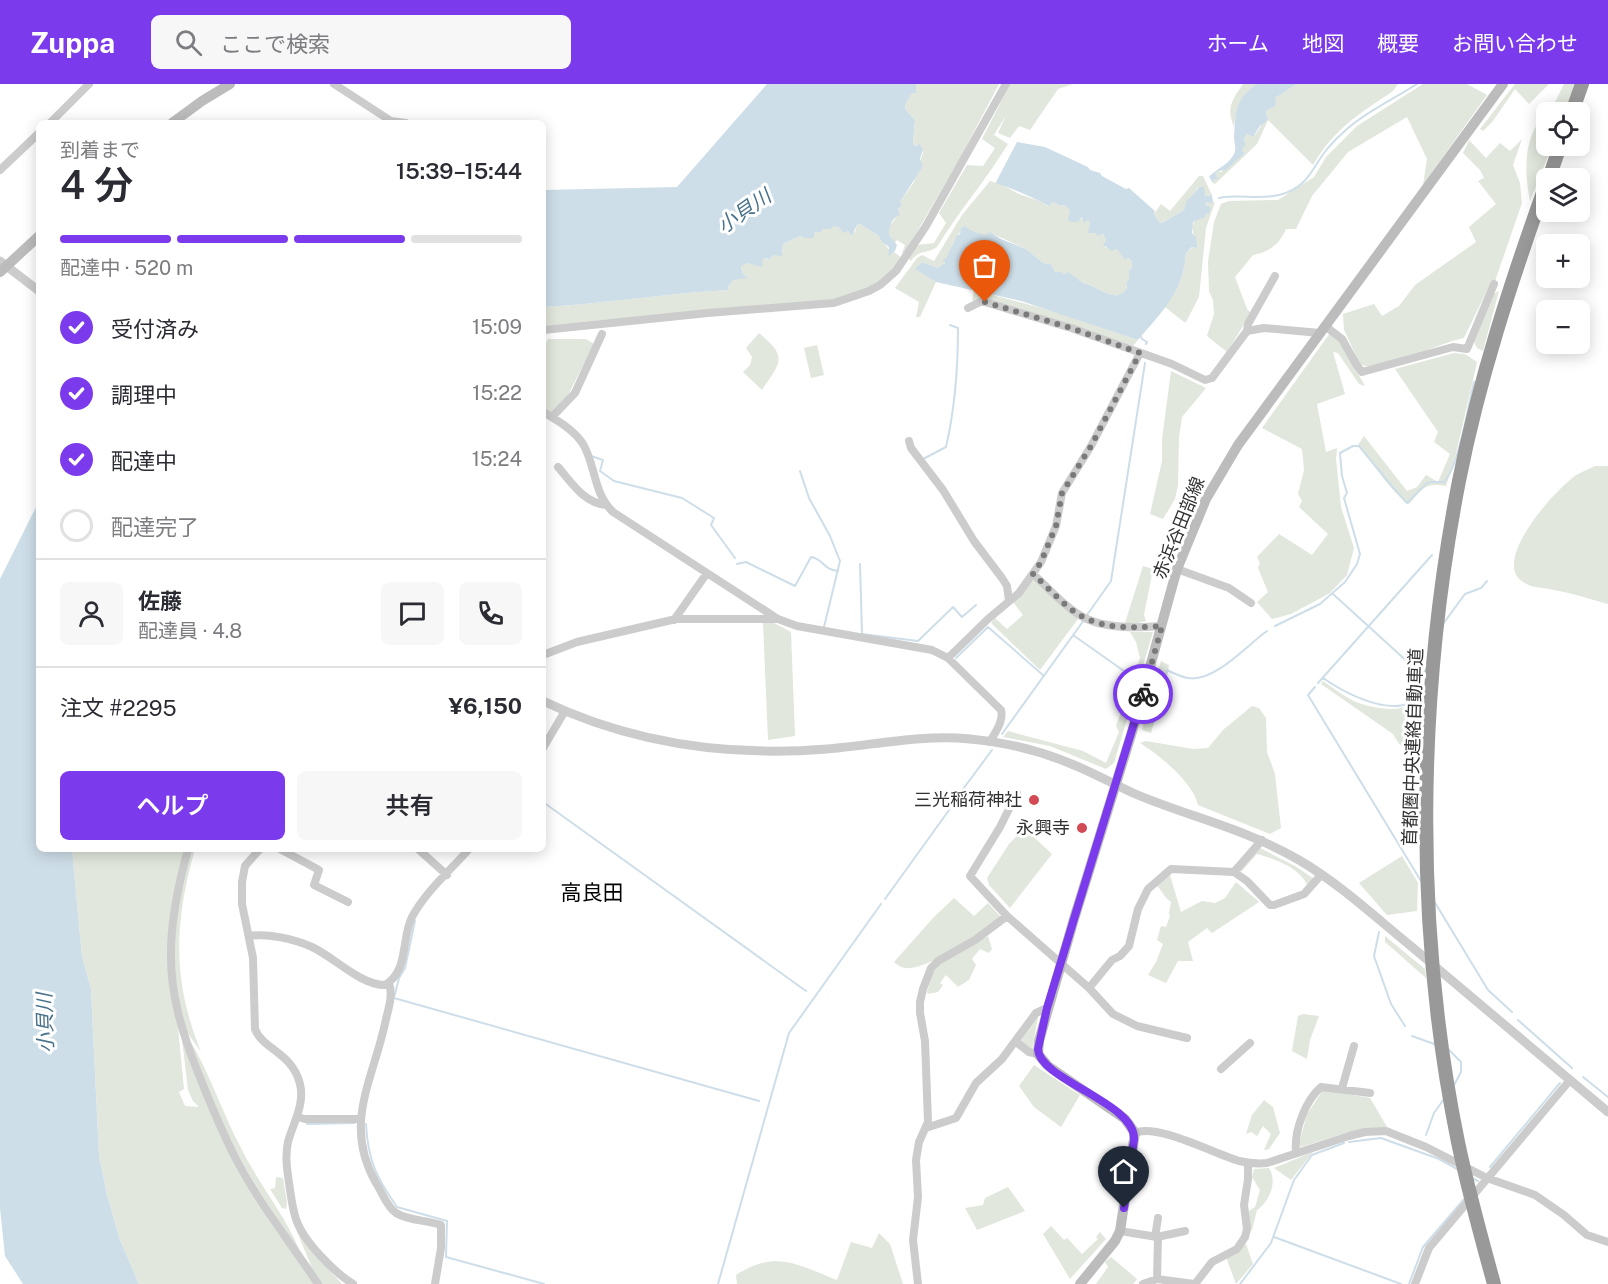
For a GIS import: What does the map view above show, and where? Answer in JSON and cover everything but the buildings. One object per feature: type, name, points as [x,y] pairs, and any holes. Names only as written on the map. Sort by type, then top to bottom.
[{"type":"highway","points":[[1576,102],[1582,84]]},
{"type":"highway","name":"首都圏中央連絡自動車道","points":[[1494,1284],[1458,1141],[1447,1075],[1430,919],[1427,846],[1429,707],[1439,609],[1459,481],[1491,349],[1512,278],[1536,212]]},
{"type":"main road","name":"赤浜谷田部線","points":[[1038,1054],[1047,1008],[1116,784],[1177,569],[1198,516],[1238,445],[1503,84]]},
{"type":"main road","points":[[176,120],[222,86]]},
{"type":"main road","points":[[2,266],[36,238]]},
{"type":"main road","points":[[1038,1054],[1048,1066],[1125,1119],[1135,1133],[1120,1231],[1107,1252],[1080,1284]]},
{"type":"street","points":[[53,120],[88,84]]},
{"type":"street","points":[[334,84],[391,120]]},
{"type":"street","points":[[546,330],[834,303],[869,291],[896,271],[926,226],[1006,84]]},
{"type":"street","points":[[0,170],[36,136]]},
{"type":"street","points":[[2,266],[36,289]]},
{"type":"street","points":[[968,308],[980,302],[995,305],[1071,328],[1172,364],[1209,380],[1247,331],[1248,324],[1275,276]]},
{"type":"street","points":[[1247,331],[1264,328],[1323,329],[1342,339],[1362,372],[1453,347],[1467,349],[1494,284]]},
{"type":"street","points":[[552,417],[575,393],[602,334]]},
{"type":"street","points":[[948,658],[1019,593],[1041,562],[1056,526],[1062,493],[1091,446],[1140,353]]},
{"type":"street","points":[[546,414],[572,432],[583,445],[598,490],[606,505],[613,512],[778,619],[797,626],[932,650],[948,658],[1001,710],[1003,714],[990,742]]},
{"type":"street","points":[[909,441],[943,490],[974,541],[1002,578],[1009,601]]},
{"type":"street","points":[[558,467],[580,493],[596,504],[606,505]]},
{"type":"street","points":[[1177,569],[1229,588],[1251,603]]},
{"type":"street","points":[[674,620],[707,573]]},
{"type":"street","points":[[1033,574],[1076,613],[1087,619],[1139,628],[1162,626]]},
{"type":"street","points":[[546,655],[577,642],[674,620],[778,619]]},
{"type":"street","points":[[546,702],[565,711],[628,734],[686,746],[724,750],[787,752],[947,738],[990,742],[1045,754],[1152,800],[1262,840],[1302,862],[1359,903],[1608,1112]]},
{"type":"street","points":[[546,743],[565,711]]},
{"type":"street","points":[[1017,793],[1000,827],[970,876],[1007,916],[1089,988],[1113,1014],[1137,1026],[1186,1038]]},
{"type":"street","points":[[1234,872],[1262,840]]},
{"type":"street","points":[[187,852],[177,895],[171,952],[175,999],[181,1027],[204,1088],[236,1159],[318,1284]]},
{"type":"street","points":[[257,852],[247,862],[243,872],[242,904],[253,958],[255,1029],[260,1037],[286,1058],[293,1067],[302,1096],[286,1156],[292,1221],[326,1260],[353,1284]]},
{"type":"street","points":[[286,852],[319,870],[314,885],[348,902]]},
{"type":"street","points":[[421,852],[447,875]]},
{"type":"street","points":[[249,936],[271,935],[312,946],[361,977],[383,986],[389,983],[400,966],[412,918],[431,889],[447,875],[466,852]]},
{"type":"street","points":[[1089,988],[1112,960],[1120,956],[1129,946],[1138,909],[1148,889],[1170,869],[1234,872],[1248,881],[1270,905],[1304,894],[1321,875]]},
{"type":"street","points":[[918,1284],[914,1240],[918,1197],[916,1160],[919,1142],[928,1122],[925,1041],[920,1002],[926,978],[938,961],[975,940],[1007,916]]},
{"type":"street","points":[[389,983],[392,992],[385,1025],[364,1096],[361,1119],[362,1147],[364,1160],[389,1206],[401,1215],[441,1225],[441,1248],[435,1284]]},
{"type":"street","points":[[926,1128],[956,1118],[970,1090],[1002,1059],[1036,1013],[1047,1008]]},
{"type":"street","points":[[1016,1042],[1029,1052],[1038,1054]]},
{"type":"street","points":[[1221,1069],[1250,1043]]},
{"type":"street","points":[[1342,1088],[1354,1046]]},
{"type":"street","points":[[1415,1284],[1429,1248],[1570,1080]]},
{"type":"street","points":[[1296,1152],[1295,1144],[1303,1115],[1312,1095],[1321,1087],[1370,1092]]},
{"type":"street","points":[[298,1117],[361,1119]]},
{"type":"street","points":[[1135,1133],[1149,1131],[1181,1139],[1248,1163],[1267,1163],[1349,1136],[1379,1130],[1426,1147],[1487,1178],[1535,1196],[1564,1215],[1587,1235],[1608,1242]]},
{"type":"street","points":[[1143,1284],[1157,1279],[1194,1284],[1212,1262],[1237,1249],[1245,1236],[1246,1229],[1244,1205],[1248,1163]]},
{"type":"street","points":[[1157,1279],[1158,1218]]},
{"type":"street","points":[[1120,1231],[1157,1237],[1185,1231]]},
{"type":"shaded area","points":[[916,84],[999,84],[959,160],[904,254],[902,253],[905,245],[897,240],[895,243],[889,235],[889,227],[897,216],[900,202],[914,182],[923,152],[919,145],[913,144],[915,120],[906,110],[905,104],[911,94],[916,93]]},
{"type":"shaded area","points":[[1010,84],[1073,84],[1058,89],[1030,130],[1019,126],[1010,138],[998,133],[1006,115],[994,135],[1008,144],[1000,157],[937,247],[920,253],[911,261],[908,258],[917,245],[934,243],[946,223],[939,213],[967,165],[983,166],[995,148],[982,139]]},
{"type":"shaded area","points":[[1243,84],[1257,84],[1247,93],[1241,103],[1234,127],[1230,115],[1231,104]]},
{"type":"shaded area","points":[[1297,84],[1398,84],[1393,91],[1358,115],[1339,132],[1313,165],[1268,120],[1257,144],[1215,184],[1213,183],[1218,171],[1221,172],[1245,153],[1242,150],[1244,138],[1247,134],[1253,137],[1256,134],[1267,110],[1275,102],[1275,98]]},
{"type":"shaded area","points":[[1423,84],[1467,84],[1487,95],[1423,185],[1427,159],[1407,117],[1348,152],[1312,196],[1296,229],[1286,229],[1277,243],[1264,252],[1253,255],[1235,277],[1247,309],[1251,313],[1227,352],[1207,336],[1214,314],[1213,300],[1209,291],[1208,262],[1214,222],[1221,204],[1229,201],[1278,200],[1314,177],[1326,157],[1357,126]]},
{"type":"shaded area","points":[[1515,84],[1549,84],[1529,104],[1515,89],[1493,121],[1483,131],[1480,129]]},
{"type":"shaded area","points":[[1564,84],[1575,84],[1569,102],[1555,102]]},
{"type":"shaded area","points":[[1536,126],[1536,156],[1548,156],[1543,168],[1536,168],[1536,186],[1530,201],[1526,166]]},
{"type":"shaded area","points":[[1522,139],[1513,165],[1520,183],[1522,203],[1494,284],[1492,280],[1464,338],[1383,364],[1365,366],[1359,362],[1344,330],[1343,314],[1374,304],[1382,316],[1399,306],[1415,285],[1476,242],[1469,227],[1496,204],[1478,181],[1484,178],[1480,170],[1463,153],[1469,140],[1486,158],[1500,143],[1510,151]]},
{"type":"shaded area","points":[[1199,176],[1203,176],[1212,195],[1204,196],[1198,187],[1184,210],[1162,223],[1159,222],[1154,214],[1161,204],[1170,211]]},
{"type":"shaded area","points":[[990,181],[1048,206],[1053,202],[1061,206],[1065,205],[1071,210],[1069,218],[1075,222],[1084,217],[1090,222],[1089,230],[1104,235],[1106,248],[1117,249],[1132,262],[1127,289],[1117,295],[1106,293],[1055,272],[1051,264],[1043,263],[1026,249],[991,233],[985,235],[961,231],[942,267],[938,268],[922,262],[916,269],[936,282],[920,317],[916,317],[919,302],[895,288],[917,258],[922,255],[934,261],[962,215]]},
{"type":"shaded area","points":[[1207,202],[1215,202],[1206,228],[1199,297],[1184,322],[1165,307],[1180,282],[1186,253],[1193,247],[1196,248],[1192,226],[1195,220],[1207,213]]},
{"type":"shaded area","points":[[860,224],[879,236],[892,254],[894,252],[902,258],[882,280],[856,294],[807,303],[546,326],[546,307],[729,290],[728,287],[733,279],[747,277],[743,274],[741,266],[747,263],[762,266],[764,258],[770,260],[773,255],[782,255],[783,244],[800,236],[812,238],[815,232],[834,226],[843,232],[855,232],[857,225]]},
{"type":"shaded area","points":[[974,290],[1053,311],[1138,340],[1133,346],[984,298],[972,301]]},
{"type":"shaded area","points":[[1499,291],[1483,351],[1477,348],[1474,342],[1493,294]]},
{"type":"shaded area","points":[[759,333],[778,355],[777,366],[762,390],[743,372],[750,365],[752,357],[746,348]]},
{"type":"shaded area","points":[[1330,333],[1339,340],[1365,386],[1359,384],[1338,353],[1333,352],[1345,394],[1317,404],[1326,452],[1337,448],[1341,507],[1354,548],[1347,575],[1330,593],[1291,614],[1272,619],[1257,602],[1268,592],[1258,568],[1260,563],[1257,557],[1279,534],[1312,555],[1328,534],[1299,507],[1302,501],[1298,494],[1304,470],[1302,449],[1262,428]]},
{"type":"shaded area","points":[[548,339],[586,339],[594,344],[566,399],[552,414],[546,411],[546,343]]},
{"type":"shaded area","points":[[817,345],[824,375],[811,378],[804,348]]},
{"type":"shaded area","points":[[1454,353],[1465,354],[1477,362],[1455,458],[1446,486],[1428,486],[1409,504],[1388,484],[1358,445],[1364,436],[1407,491],[1417,487],[1426,475],[1438,482],[1450,454],[1434,442],[1438,432],[1395,369]]},
{"type":"shaded area","points":[[1171,371],[1206,388],[1182,417],[1179,437],[1178,485],[1175,499],[1163,519],[1150,514],[1162,461],[1162,439]]},
{"type":"shaded area","points":[[1595,466],[1608,466],[1608,604],[1530,586],[1519,579],[1514,568],[1516,554],[1532,522],[1568,481]]},
{"type":"shaded area","points":[[1143,566],[1153,569],[1144,615],[1146,621],[1134,624],[1125,623]]},
{"type":"shaded area","points":[[1034,579],[1078,619],[1040,670],[991,623],[995,618],[1007,629],[1023,615],[1013,602]]},
{"type":"shaded area","points":[[763,623],[774,623],[791,632],[795,736],[768,740]]},
{"type":"shaded area","points":[[1130,632],[1153,632],[1114,763],[1106,769],[1050,746],[1003,737],[1008,731],[1083,751],[1106,763],[1119,732],[1116,726],[1140,658],[1136,642]]},
{"type":"shaded area","points":[[1161,661],[1169,665],[1151,733],[1142,730]]},
{"type":"shaded area","points":[[1323,681],[1356,702],[1384,709],[1406,707],[1412,704],[1418,685],[1424,687],[1421,763],[1405,750],[1393,734],[1321,684]]},
{"type":"shaded area","points":[[1252,706],[1259,708],[1266,718],[1267,752],[1275,774],[1281,828],[1270,834],[1198,805],[1190,787],[1182,778],[1140,743],[1146,741],[1193,749],[1208,748],[1223,730]]},
{"type":"shaded area","points":[[1024,828],[1052,854],[1010,908],[989,885],[987,878],[1009,844]]},
{"type":"shaded area","points":[[1260,848],[1295,866],[1314,879],[1307,885],[1293,869],[1257,854],[1241,872],[1239,868]]},
{"type":"shaded area","points":[[72,852],[184,852],[169,936],[184,1089],[179,1092],[185,1106],[199,1107],[188,1090],[182,1039],[225,1141],[314,1284],[139,1284],[120,1240],[107,1195],[99,1155],[91,989],[82,956]]},
{"type":"shaded area","points":[[189,852],[194,852],[183,902],[179,951],[185,1000],[201,1052],[184,1028],[173,957],[174,928]]},
{"type":"shaded area","points":[[1402,856],[1418,883],[1417,911],[1387,915],[1359,883]]},
{"type":"shaded area","points":[[1170,875],[1181,912],[1202,901],[1215,903],[1225,898],[1236,882],[1259,902],[1212,933],[1207,928],[1188,942],[1193,961],[1178,961],[1166,983],[1148,975],[1163,944],[1157,940],[1161,926],[1166,927],[1170,916],[1171,902],[1157,885]]},
{"type":"shaded area","points":[[954,898],[974,916],[988,903],[1001,917],[958,947],[933,961],[909,968],[904,968],[894,962],[933,918]]},
{"type":"shaded area","points":[[988,936],[992,949],[989,953],[980,949],[972,959],[976,965],[969,980],[958,987],[946,975],[940,983],[943,985],[938,992],[928,994],[933,972],[938,965]]},
{"type":"shaded area","points":[[1385,936],[1425,969],[1426,978],[1385,942]]},
{"type":"shaded area","points":[[1303,1014],[1319,1016],[1310,1040],[1307,1059],[1292,1051],[1298,1016]]},
{"type":"shaded area","points":[[1038,1017],[1032,1050],[1019,1043]]},
{"type":"shaded area","points":[[189,1039],[234,1135],[299,1249],[286,1233],[237,1152],[205,1085]]},
{"type":"shaded area","points":[[1034,1065],[1080,1095],[1061,1127],[1034,1107],[1019,1086]]},
{"type":"shaded area","points":[[1323,1090],[1370,1098],[1387,1127],[1345,1133],[1301,1147],[1299,1144],[1307,1114]]},
{"type":"shaded area","points":[[1264,1100],[1273,1107],[1280,1133],[1269,1149],[1264,1150],[1271,1134],[1263,1126],[1257,1136],[1251,1132],[1246,1134],[1252,1115]]},
{"type":"shaded area","points":[[1313,1152],[1291,1180],[1274,1168]]},
{"type":"shaded area","points":[[1269,1168],[1273,1179],[1271,1191],[1257,1210],[1252,1230],[1249,1229],[1249,1211],[1255,1207],[1260,1190],[1252,1177],[1254,1169]]},
{"type":"shaded area","points":[[276,1177],[283,1178],[286,1209],[282,1208],[270,1189],[275,1188]]},
{"type":"shaded area","points":[[1008,1187],[1025,1211],[977,1230],[965,1208],[983,1205],[985,1198]]},
{"type":"shaded area","points":[[294,1224],[317,1256],[342,1284],[322,1284],[314,1273]]},
{"type":"shaded area","points":[[1051,1226],[1064,1240],[1067,1238],[1082,1254],[1098,1239],[1096,1237],[1100,1232],[1106,1239],[1070,1279],[1043,1234]]},
{"type":"shaded area","points":[[879,1233],[890,1244],[903,1284],[737,1284],[736,1275],[750,1267],[775,1261],[798,1265],[837,1280],[851,1242],[872,1248]]},
{"type":"shaded area","points":[[1246,1244],[1253,1264],[1236,1284],[1226,1257]]},
{"type":"shaded area","points":[[1111,1257],[1137,1279],[1133,1284],[1096,1284],[1108,1267],[1105,1262]]},
{"type":"water","name":"小貝川","points":[[767,84],[916,84],[916,93],[911,94],[905,105],[906,110],[915,120],[913,144],[916,146],[919,144],[923,149],[920,159],[923,166],[900,202],[902,204],[898,209],[900,215],[894,218],[890,226],[889,235],[897,245],[895,251],[888,257],[889,247],[882,242],[879,236],[860,224],[857,225],[852,236],[848,231],[843,233],[840,228],[834,226],[830,229],[823,229],[821,232],[815,232],[813,238],[800,236],[783,244],[782,256],[773,255],[770,260],[763,259],[762,267],[747,263],[741,267],[743,274],[748,278],[733,280],[728,287],[729,290],[546,307],[546,190],[677,187]]},
{"type":"water","points":[[1257,84],[1297,84],[1275,98],[1276,105],[1266,112],[1268,120],[1260,126],[1253,137],[1247,134],[1244,138],[1246,143],[1242,150],[1245,153],[1226,170],[1218,171],[1215,174],[1218,179],[1214,179],[1213,183],[1209,177],[1228,162],[1235,151],[1235,120],[1240,101]]},
{"type":"water","points":[[1017,142],[1045,147],[1100,173],[1126,189],[1129,188],[1155,211],[1154,214],[1162,223],[1184,210],[1187,200],[1199,187],[1204,187],[1205,196],[1212,195],[1213,202],[1207,202],[1206,205],[1211,208],[1208,215],[1206,213],[1205,217],[1193,222],[1192,233],[1196,237],[1197,248],[1192,247],[1186,253],[1181,279],[1176,290],[1138,340],[1021,301],[936,282],[915,269],[922,262],[938,268],[945,263],[943,260],[947,257],[956,236],[960,234],[961,228],[965,226],[985,235],[990,232],[1026,249],[1043,263],[1051,264],[1055,272],[1064,274],[1068,272],[1083,283],[1112,295],[1123,293],[1127,288],[1126,283],[1129,280],[1132,262],[1128,258],[1125,260],[1117,249],[1112,251],[1103,245],[1106,240],[1103,234],[1097,236],[1096,233],[1088,233],[1090,222],[1087,220],[1084,223],[1082,217],[1078,222],[1070,222],[1068,219],[1070,210],[1065,205],[1061,206],[1053,202],[1049,206],[997,184]]},
{"type":"water","name":"小貝川","points":[[36,507],[36,852],[72,852],[82,956],[91,989],[99,1155],[107,1195],[120,1240],[139,1284],[23,1284],[5,1256],[0,1208],[0,579]]},
{"type":"waterway","points":[[1219,198],[1271,196],[1289,192],[1303,182],[1327,149],[1347,129],[1417,84]]},
{"type":"waterway","points":[[923,459],[946,447],[952,418],[958,328],[950,325]]},
{"type":"waterway","points":[[1140,334],[1147,342],[1146,344]]},
{"type":"waterway","points":[[1087,615],[1111,581],[1145,363]]},
{"type":"waterway","points":[[1275,626],[1320,604],[1345,582],[1357,564],[1360,554],[1344,498],[1347,493],[1342,476],[1340,453],[1353,446],[1359,446],[1407,503],[1426,484],[1444,482],[1449,474],[1459,450],[1474,382]]},
{"type":"waterway","points":[[591,456],[603,460],[600,471],[614,481],[682,498],[714,518],[711,525],[735,558]]},
{"type":"waterway","points":[[800,471],[809,498],[830,536],[840,561],[824,627]]},
{"type":"waterway","points":[[1318,683],[1432,555]]},
{"type":"waterway","points":[[737,564],[746,562],[795,586],[811,557],[838,571]]},
{"type":"waterway","points":[[860,564],[862,634],[918,641],[953,607],[962,617],[976,605]]},
{"type":"waterway","points":[[1443,624],[1465,594],[1481,588],[1487,581]]},
{"type":"waterway","points":[[1333,594],[1422,675]]},
{"type":"waterway","points":[[1002,734],[1084,620]]},
{"type":"waterway","points":[[956,658],[988,627],[1044,676]]},
{"type":"waterway","points":[[1153,723],[1167,670],[1188,678],[1208,675],[1230,662],[1267,631]]},
{"type":"waterway","points":[[1073,635],[1131,676]]},
{"type":"waterway","points":[[1323,678],[1364,700],[1376,704],[1400,706],[1410,703],[1427,668]]},
{"type":"waterway","points":[[1315,687],[1308,695],[1421,881]]},
{"type":"waterway","points":[[955,800],[992,750]]},
{"type":"waterway","points":[[546,804],[806,991]]},
{"type":"waterway","points":[[885,899],[952,806]]},
{"type":"waterway","points":[[1434,901],[1488,990],[1512,1012]]},
{"type":"waterway","points":[[718,1284],[789,1033],[881,904]]},
{"type":"waterway","points":[[415,921],[405,968],[399,978],[394,998],[759,1101]]},
{"type":"waterway","points":[[1379,932],[1374,956],[1391,1004],[1405,1026]]},
{"type":"waterway","points":[[1518,1020],[1572,1068]]},
{"type":"waterway","points":[[1412,1036],[1437,1045]]},
{"type":"waterway","points":[[1448,1049],[1461,1062],[1461,1072],[1453,1087]]},
{"type":"waterway","points":[[1583,1077],[1608,1097]]},
{"type":"waterway","points":[[1490,1167],[1560,1083]]},
{"type":"waterway","points":[[1426,1135],[1434,1113],[1444,1099]]},
{"type":"waterway","points":[[307,1124],[355,1123]]},
{"type":"waterway","points":[[366,1124],[374,1168],[397,1207],[447,1221],[446,1257],[544,1284]]},
{"type":"waterway","points":[[1349,1142],[1381,1138],[1439,1159],[1459,1170]]},
{"type":"waterway","points":[[1240,1284],[1271,1243],[1294,1180],[1312,1155],[1344,1143]]},
{"type":"waterway","points":[[1472,1178],[1478,1181]]},
{"type":"waterway","points":[[1409,1284],[1423,1247],[1465,1198]]},
{"type":"waterway","points":[[1274,1237],[1401,1284]]},
{"type":"way so far","points":[[985,302],[1071,328],[1140,353],[1091,446],[1062,493],[1056,526],[1041,562],[1033,574],[1076,613],[1087,619],[1139,628],[1162,626],[1143,694]]},
{"type":"place","name":"三光稲荷神社","points":[[1034,800]]},
{"type":"place","name":"永興寺","points":[[1082,828]]},
{"type":"district","name":"高良田","points":[[592,893]]},
{"type":"route","points":[[1124,1208],[1135,1133],[1131,1125],[1114,1110],[1048,1066],[1038,1054],[1038,1049],[1047,1008],[1143,694]]}]
